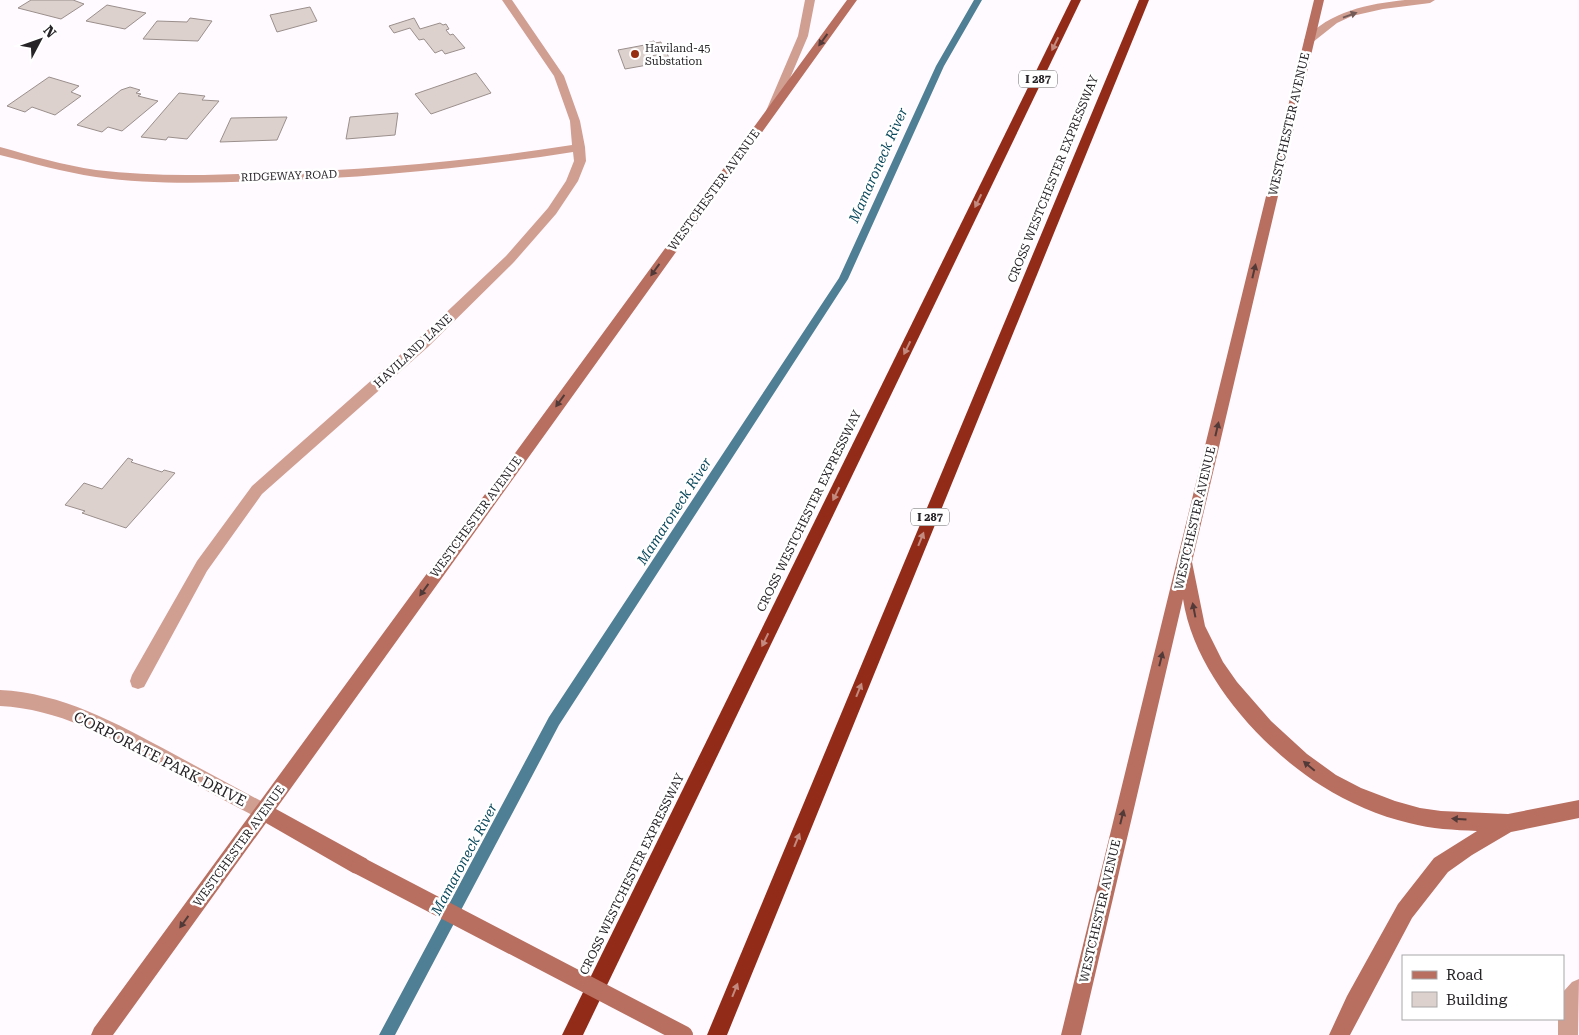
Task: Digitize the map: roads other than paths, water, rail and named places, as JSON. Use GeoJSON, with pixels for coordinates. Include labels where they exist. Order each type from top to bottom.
{"type":"FeatureCollection","features":[{"type":"Feature","properties":{"kind":"highway","name":"CROSS WESTCHESTER EXPRESSWAY"},"geometry":{"type":"LineString","coordinates":[[572,1035],[1076,0]]}},
{"type":"Feature","properties":{"kind":"highway","name":"CROSS WESTCHESTER EXPRESSWAY"},"geometry":{"type":"LineString","coordinates":[[717,1035],[1144,0]]}},
{"type":"Feature","properties":{"kind":"main road","name":"WESTCHESTER AVENUE"},"geometry":{"type":"LineString","coordinates":[[101,1035],[852,0]]}},
{"type":"Feature","properties":{"kind":"main road","name":"WESTCHESTER AVENUE"},"geometry":{"type":"LineString","coordinates":[[1071,1035],[1319,0]]}},
{"type":"Feature","properties":{"kind":"main road"},"geometry":{"type":"LineString","coordinates":[[1185,562],[1198,626],[1215,663],[1243,704],[1271,733],[1319,774],[1366,799],[1421,817],[1508,823],[1579,809]]}},
{"type":"Feature","properties":{"kind":"main road","name":"CORPORATE PARK DRIVE"},"geometry":{"type":"LineString","coordinates":[[264,812],[360,866],[684,1035]]}},
{"type":"Feature","properties":{"kind":"main road"},"geometry":{"type":"LineString","coordinates":[[1339,1035],[1354,1003],[1405,911],[1441,865],[1465,848],[1508,823]]}},
{"type":"Feature","properties":{"kind":"street","name":"HAVILAND LANE"},"geometry":{"type":"LineString","coordinates":[[138,681],[202,566],[257,490],[423,343],[510,259],[552,211],[572,181],[580,161],[579,147],[575,121],[559,76],[507,0]]}},
{"type":"Feature","properties":{"kind":"street"},"geometry":{"type":"LineString","coordinates":[[771,112],[804,36],[810,0]]}},
{"type":"Feature","properties":{"kind":"street"},"geometry":{"type":"LineString","coordinates":[[1309,40],[1336,20],[1354,13],[1371,8],[1430,0]]}},
{"type":"Feature","properties":{"kind":"street","name":"RIDGEWAY ROAD"},"geometry":{"type":"LineString","coordinates":[[0,151],[69,169],[136,178],[195,180],[363,174],[505,160],[579,147]]}},
{"type":"Feature","properties":{"kind":"street","name":"CORPORATE PARK DRIVE"},"geometry":{"type":"LineString","coordinates":[[0,698],[12,698],[52,705],[95,724],[214,784],[264,812]]}},
{"type":"Feature","properties":{"kind":"street"},"geometry":{"type":"LineString","coordinates":[[1568,1035],[1569,1000],[1579,989]]}},
{"type":"Feature","properties":{"kind":"waterway","name":"Mamaroneck River"},"geometry":{"type":"LineString","coordinates":[[387,1035],[554,721],[843,279],[940,66],[978,0]]}},
{"type":"Feature","properties":{"kind":"place","name":"Haviland-45 Substation"},"geometry":{"type":"Point","coordinates":[635,54]}}]}
